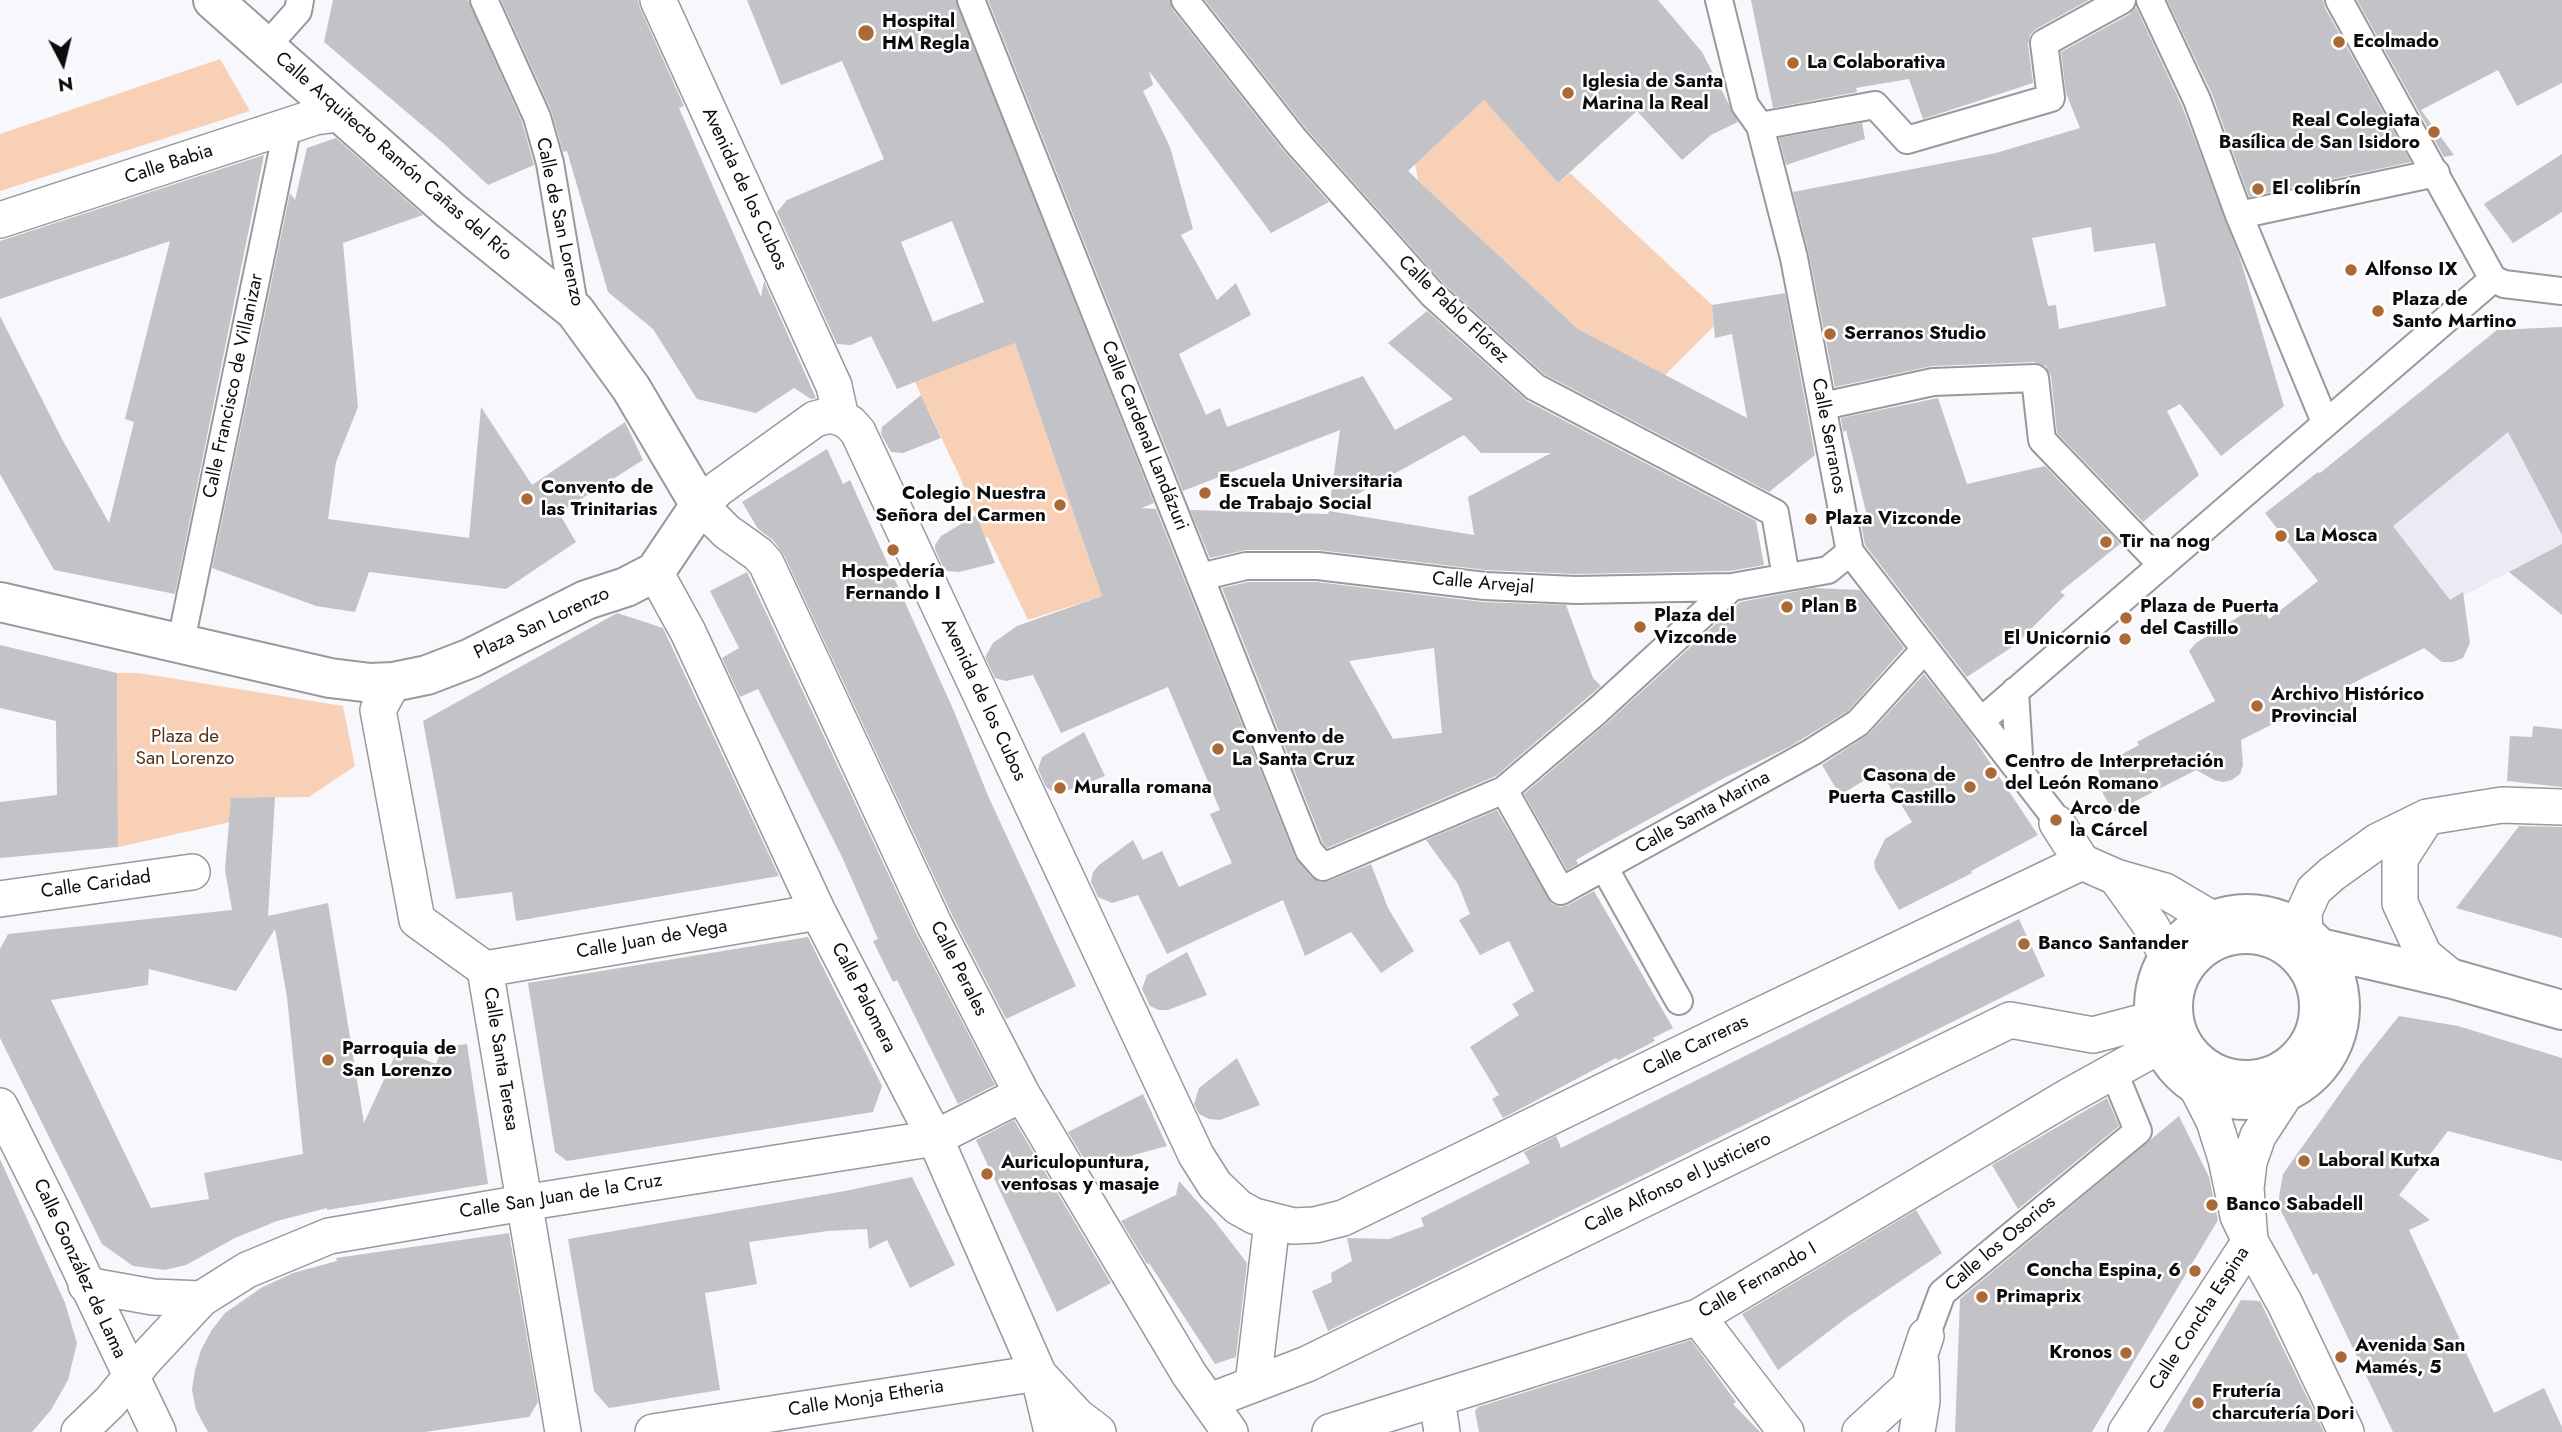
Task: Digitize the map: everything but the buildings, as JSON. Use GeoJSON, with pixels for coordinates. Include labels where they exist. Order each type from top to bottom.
{"type":"FeatureCollection","features":[{"type":"Feature","properties":{"kind":"street","name":"Calle Arquitecto Ramón Cañas del Río"},"geometry":{"type":"LineString","coordinates":[[213,0],[450,210],[575,311]]}},
{"type":"Feature","properties":{"kind":"street"},"geometry":{"type":"LineString","coordinates":[[265,48],[298,11],[300,0]]}},
{"type":"Feature","properties":{"kind":"street","name":"Calle de San Lorenzo"},"geometry":{"type":"LineString","coordinates":[[484,0],[540,129],[550,163],[575,311],[631,388],[700,505]]}},
{"type":"Feature","properties":{"kind":"street","name":"Avenida de los Cubos"},"geometry":{"type":"LineString","coordinates":[[658,0],[834,386],[841,418],[858,432],[1196,1156],[1215,1185],[1238,1207],[1272,1222]]}},
{"type":"Feature","properties":{"kind":"street","name":"Calle Cardenal Landázuri"},"geometry":{"type":"LineString","coordinates":[[971,0],[1309,851],[1323,867],[1503,790]]}},
{"type":"Feature","properties":{"kind":"street","name":"Calle Pablo Flórez"},"geometry":{"type":"LineString","coordinates":[[1185,0],[1295,140],[1433,295],[1535,387],[1775,513],[1777,578]]}},
{"type":"Feature","properties":{"kind":"street","name":"Calle Serranos"},"geometry":{"type":"LineString","coordinates":[[1719,0],[1745,105],[1760,126],[1794,258],[1850,552],[2056,820],[2082,862]]}},
{"type":"Feature","properties":{"kind":"street"},"geometry":{"type":"LineString","coordinates":[[1760,126],[1875,105],[1907,140],[2051,98],[2044,43],[2122,0]]}},
{"type":"Feature","properties":{"kind":"street"},"geometry":{"type":"LineString","coordinates":[[2150,0],[2197,100],[2239,215],[2325,422]]}},
{"type":"Feature","properties":{"kind":"street"},"geometry":{"type":"LineString","coordinates":[[2339,0],[2410,132],[2499,281]]}},
{"type":"Feature","properties":{"kind":"street","name":"Calle Babia"},"geometry":{"type":"LineString","coordinates":[[0,220],[288,125],[315,117],[339,114]]}},
{"type":"Feature","properties":{"kind":"street","name":"Calle Francisco de Villanizar"},"geometry":{"type":"LineString","coordinates":[[180,646],[288,125]]}},
{"type":"Feature","properties":{"kind":"street"},"geometry":{"type":"LineString","coordinates":[[2239,215],[2436,173]]}},
{"type":"Feature","properties":{"kind":"street"},"geometry":{"type":"LineString","coordinates":[[1981,721],[2325,422],[2499,281],[2562,291]]}},
{"type":"Feature","properties":{"kind":"street"},"geometry":{"type":"LineString","coordinates":[[1823,406],[1933,382],[2035,377],[2042,440],[2162,565]]}},
{"type":"Feature","properties":{"kind":"street","name":"Plaza San Lorenzo"},"geometry":{"type":"LineString","coordinates":[[2,599],[180,646],[330,678],[371,683],[393,682],[427,675],[471,658],[586,600],[626,587],[654,572],[700,505],[719,488],[815,419],[830,415],[841,418]]}},
{"type":"Feature","properties":{"kind":"street","name":"Calle Perales"},"geometry":{"type":"LineString","coordinates":[[700,505],[727,532],[766,563],[934,924],[1022,1094],[1189,1374],[1230,1432]]}},
{"type":"Feature","properties":{"kind":"street","name":"Calle Arvejal"},"geometry":{"type":"LineString","coordinates":[[1200,577],[1246,566],[1318,566],[1485,586],[1550,589],[1732,587],[1828,570],[1850,552]]}},
{"type":"Feature","properties":{"kind":"street","name":"Calle Palomera"},"geometry":{"type":"LineString","coordinates":[[654,572],[688,632],[818,912],[935,1138],[1038,1373]]}},
{"type":"Feature","properties":{"kind":"street"},"geometry":{"type":"LineString","coordinates":[[1503,790],[1597,710],[1732,587]]}},
{"type":"Feature","properties":{"kind":"street","name":"Calle Santa Marina"},"geometry":{"type":"LineString","coordinates":[[1503,790],[1561,891],[1812,752],[1858,723],[1926,649]]}},
{"type":"Feature","properties":{"kind":"street","name":"Calle Santa Teresa"},"geometry":{"type":"LineString","coordinates":[[393,682],[378,709],[417,920],[485,969],[563,1432]]}},
{"type":"Feature","properties":{"kind":"street"},"geometry":{"type":"LineString","coordinates":[[2015,691],[2020,772]]}},
{"type":"Feature","properties":{"kind":"street"},"geometry":{"type":"LineString","coordinates":[[2562,807],[2502,805],[2427,817],[2378,841],[2314,890],[2304,912],[2310,952],[2313,994],[2309,1032],[2293,1055],[2269,1071],[2251,1075],[2230,1073],[2211,1065],[2195,1052],[2184,1035],[2178,1015],[2179,994],[2186,975],[2197,960],[2211,949],[2237,940],[2264,942],[2295,961],[2310,952],[2453,979],[2562,1010]]}},
{"type":"Feature","properties":{"kind":"street"},"geometry":{"type":"LineString","coordinates":[[2427,817],[2400,859],[2400,903],[2424,956],[2453,979]]}},
{"type":"Feature","properties":{"kind":"street"},"geometry":{"type":"LineString","coordinates":[[2082,862],[2116,877],[2165,891],[2214,920]]}},
{"type":"Feature","properties":{"kind":"street","name":"Calle Carreras"},"geometry":{"type":"LineString","coordinates":[[1272,1222],[1293,1226],[1343,1219],[2082,862]]}},
{"type":"Feature","properties":{"kind":"street"},"geometry":{"type":"LineString","coordinates":[[1604,867],[1679,1001]]}},
{"type":"Feature","properties":{"kind":"street","name":"Calle Caridad"},"geometry":{"type":"LineString","coordinates":[[0,899],[191,872]]}},
{"type":"Feature","properties":{"kind":"street"},"geometry":{"type":"LineString","coordinates":[[2116,877],[2151,926],[2169,959]]}},
{"type":"Feature","properties":{"kind":"street","name":"Calle Juan de Vega"},"geometry":{"type":"LineString","coordinates":[[485,969],[818,912]]}},
{"type":"Feature","properties":{"kind":"street"},"geometry":{"type":"LineString","coordinates":[[2252,913],[2280,919],[2310,952],[2332,968],[2339,990],[2340,1014],[2335,1037],[2324,1059],[2308,1077],[2288,1090],[2265,1098],[2241,1100],[2217,1095],[2194,1084],[2179,1071],[2158,1032],[2161,971],[2183,938],[2197,928],[2224,916],[2252,913]]}},
{"type":"Feature","properties":{"kind":"street"},"geometry":{"type":"LineString","coordinates":[[2340,1014],[2365,992],[2405,976],[2453,979]]}},
{"type":"Feature","properties":{"kind":"street","name":"Calle Alfonso el Justiciero"},"geometry":{"type":"LineString","coordinates":[[1209,1401],[1307,1364],[2010,1020],[2093,1035],[2158,1032]]}},
{"type":"Feature","properties":{"kind":"street","name":"Calle Fernando I"},"geometry":{"type":"LineString","coordinates":[[1330,1432],[1439,1415],[1698,1317],[2113,1070],[2158,1032]]}},
{"type":"Feature","properties":{"kind":"street","name":"Calle los Osorios"},"geometry":{"type":"LineString","coordinates":[[1860,1432],[1909,1387],[1942,1293],[2138,1131],[2113,1070]]}},
{"type":"Feature","properties":{"kind":"street","name":"Calle Concha Espina"},"geometry":{"type":"LineString","coordinates":[[2126,1432],[2250,1241],[2238,1216],[2226,1159],[2214,1121],[2194,1084]]}},
{"type":"Feature","properties":{"kind":"street"},"geometry":{"type":"LineString","coordinates":[[2288,1090],[2258,1136],[2249,1162],[2246,1188],[2250,1241],[2285,1304],[2346,1432]]}},
{"type":"Feature","properties":{"kind":"street","name":"Calle San Juan de la Cruz"},"geometry":{"type":"LineString","coordinates":[[79,1432],[110,1402],[201,1299],[247,1270],[329,1236],[935,1138],[1022,1094]]}},
{"type":"Feature","properties":{"kind":"street","name":"Calle González de Lama"},"geometry":{"type":"LineString","coordinates":[[0,1105],[158,1432]]}},
{"type":"Feature","properties":{"kind":"street"},"geometry":{"type":"LineString","coordinates":[[1253,1384],[1272,1222]]}},
{"type":"Feature","properties":{"kind":"street"},"geometry":{"type":"LineString","coordinates":[[86,1285],[153,1297],[201,1299]]}},
{"type":"Feature","properties":{"kind":"street"},"geometry":{"type":"LineString","coordinates":[[1698,1317],[1786,1432]]}},
{"type":"Feature","properties":{"kind":"street"},"geometry":{"type":"LineString","coordinates":[[1917,1432],[1922,1401],[1924,1344]]}},
{"type":"Feature","properties":{"kind":"street"},"geometry":{"type":"LineString","coordinates":[[1038,1373],[1073,1428]]}},
{"type":"Feature","properties":{"kind":"street","name":"Calle Monja Etheria"},"geometry":{"type":"LineString","coordinates":[[653,1432],[1038,1373]]}},
{"type":"Feature","properties":{"kind":"shaded area"},"geometry":{"type":"Polygon","coordinates":[[[2562,327],[2562,544],[2443,604],[2430,573],[2392,525],[2320,473],[2497,330],[2562,327]]]}},
{"type":"Feature","properties":{"kind":"green space"},"geometry":{"type":"Polygon","coordinates":[[[220,59],[250,111],[0,191],[0,134],[220,59]]]}},
{"type":"Feature","properties":{"kind":"green space"},"geometry":{"type":"Polygon","coordinates":[[[1484,100],[1558,183],[1570,173],[1712,305],[1714,326],[1665,375],[1578,329],[1418,180],[1415,164],[1484,100]]]}},
{"type":"Feature","properties":{"kind":"green space"},"geometry":{"type":"Polygon","coordinates":[[[1015,343],[1102,596],[1028,620],[988,537],[985,538],[915,382],[1015,343]]]}},
{"type":"Feature","properties":{"kind":"green space","name":"Plaza de San Lorenzo"},"geometry":{"type":"Polygon","coordinates":[[[117,673],[139,673],[343,706],[355,766],[309,797],[232,798],[230,822],[118,847],[117,673]]]}},
{"type":"Feature","properties":{"kind":"place","name":"Hospital HM Regla"},"geometry":{"type":"Point","coordinates":[866,33]}},
{"type":"Feature","properties":{"kind":"place","name":"Ecolmado"},"geometry":{"type":"Point","coordinates":[2339,42]}},
{"type":"Feature","properties":{"kind":"place","name":"La Colaborativa"},"geometry":{"type":"Point","coordinates":[1793,63]}},
{"type":"Feature","properties":{"kind":"place","name":"Iglesia de Santa Marina la Real"},"geometry":{"type":"Point","coordinates":[1568,93]}},
{"type":"Feature","properties":{"kind":"place","name":"Real Colegiata Basílica de San Isidoro"},"geometry":{"type":"Point","coordinates":[2434,132]}},
{"type":"Feature","properties":{"kind":"place","name":"El colibrín"},"geometry":{"type":"Point","coordinates":[2258,189]}},
{"type":"Feature","properties":{"kind":"place","name":"Alfonso IX"},"geometry":{"type":"Point","coordinates":[2351,270]}},
{"type":"Feature","properties":{"kind":"place","name":"Plaza de Santo Martino"},"geometry":{"type":"Point","coordinates":[2378,311]}},
{"type":"Feature","properties":{"kind":"place","name":"Serranos Studio"},"geometry":{"type":"Point","coordinates":[1830,334]}},
{"type":"Feature","properties":{"kind":"place","name":"Escuela Universitaria de Trabajo Social"},"geometry":{"type":"Point","coordinates":[1205,493]}},
{"type":"Feature","properties":{"kind":"place","name":"Convento de las Trinitarias"},"geometry":{"type":"Point","coordinates":[527,499]}},
{"type":"Feature","properties":{"kind":"place","name":"Colegio Nuestra Señora del Carmen"},"geometry":{"type":"Point","coordinates":[1060,505]}},
{"type":"Feature","properties":{"kind":"place","name":"Plaza Vizconde"},"geometry":{"type":"Point","coordinates":[1811,519]}},
{"type":"Feature","properties":{"kind":"place","name":"La Mosca"},"geometry":{"type":"Point","coordinates":[2281,536]}},
{"type":"Feature","properties":{"kind":"place","name":"Tir na nog"},"geometry":{"type":"Point","coordinates":[2106,542]}},
{"type":"Feature","properties":{"kind":"place","name":"Hospedería Fernando I"},"geometry":{"type":"Point","coordinates":[893,550]}},
{"type":"Feature","properties":{"kind":"place","name":"Plan B"},"geometry":{"type":"Point","coordinates":[1787,607]}},
{"type":"Feature","properties":{"kind":"place","name":"Plaza de Puerta del Castillo"},"geometry":{"type":"Point","coordinates":[2126,618]}},
{"type":"Feature","properties":{"kind":"place","name":"Plaza del Vizconde"},"geometry":{"type":"Point","coordinates":[1640,627]}},
{"type":"Feature","properties":{"kind":"place","name":"El Unicornio"},"geometry":{"type":"Point","coordinates":[2125,639]}},
{"type":"Feature","properties":{"kind":"place","name":"Archivo Histórico Provincial"},"geometry":{"type":"Point","coordinates":[2257,706]}},
{"type":"Feature","properties":{"kind":"place","name":"Convento de La Santa Cruz"},"geometry":{"type":"Point","coordinates":[1218,749]}},
{"type":"Feature","properties":{"kind":"place","name":"Centro de Interpretación del León Romano"},"geometry":{"type":"Point","coordinates":[1991,773]}},
{"type":"Feature","properties":{"kind":"place","name":"Casona de Puerta Castillo"},"geometry":{"type":"Point","coordinates":[1970,787]}},
{"type":"Feature","properties":{"kind":"place","name":"Muralla romana"},"geometry":{"type":"Point","coordinates":[1060,788]}},
{"type":"Feature","properties":{"kind":"place","name":"Arco de la Cárcel"},"geometry":{"type":"Point","coordinates":[2056,820]}},
{"type":"Feature","properties":{"kind":"place","name":"Banco Santander"},"geometry":{"type":"Point","coordinates":[2024,944]}},
{"type":"Feature","properties":{"kind":"place","name":"Parroquia de San Lorenzo"},"geometry":{"type":"Point","coordinates":[328,1060]}},
{"type":"Feature","properties":{"kind":"place","name":"Laboral Kutxa"},"geometry":{"type":"Point","coordinates":[2304,1161]}},
{"type":"Feature","properties":{"kind":"place","name":"Auriculopuntura, ventosas y masaje"},"geometry":{"type":"Point","coordinates":[987,1174]}},
{"type":"Feature","properties":{"kind":"place","name":"Banco Sabadell"},"geometry":{"type":"Point","coordinates":[2212,1205]}},
{"type":"Feature","properties":{"kind":"place","name":"Concha Espina, 6"},"geometry":{"type":"Point","coordinates":[2195,1271]}},
{"type":"Feature","properties":{"kind":"place","name":"Primaprix"},"geometry":{"type":"Point","coordinates":[1982,1297]}},
{"type":"Feature","properties":{"kind":"place","name":"Kronos"},"geometry":{"type":"Point","coordinates":[2126,1353]}},
{"type":"Feature","properties":{"kind":"place","name":"Avenida San Mamés, 5"},"geometry":{"type":"Point","coordinates":[2341,1357]}},
{"type":"Feature","properties":{"kind":"place","name":"Frutería charcutería Dori"},"geometry":{"type":"Point","coordinates":[2198,1403]}}]}
